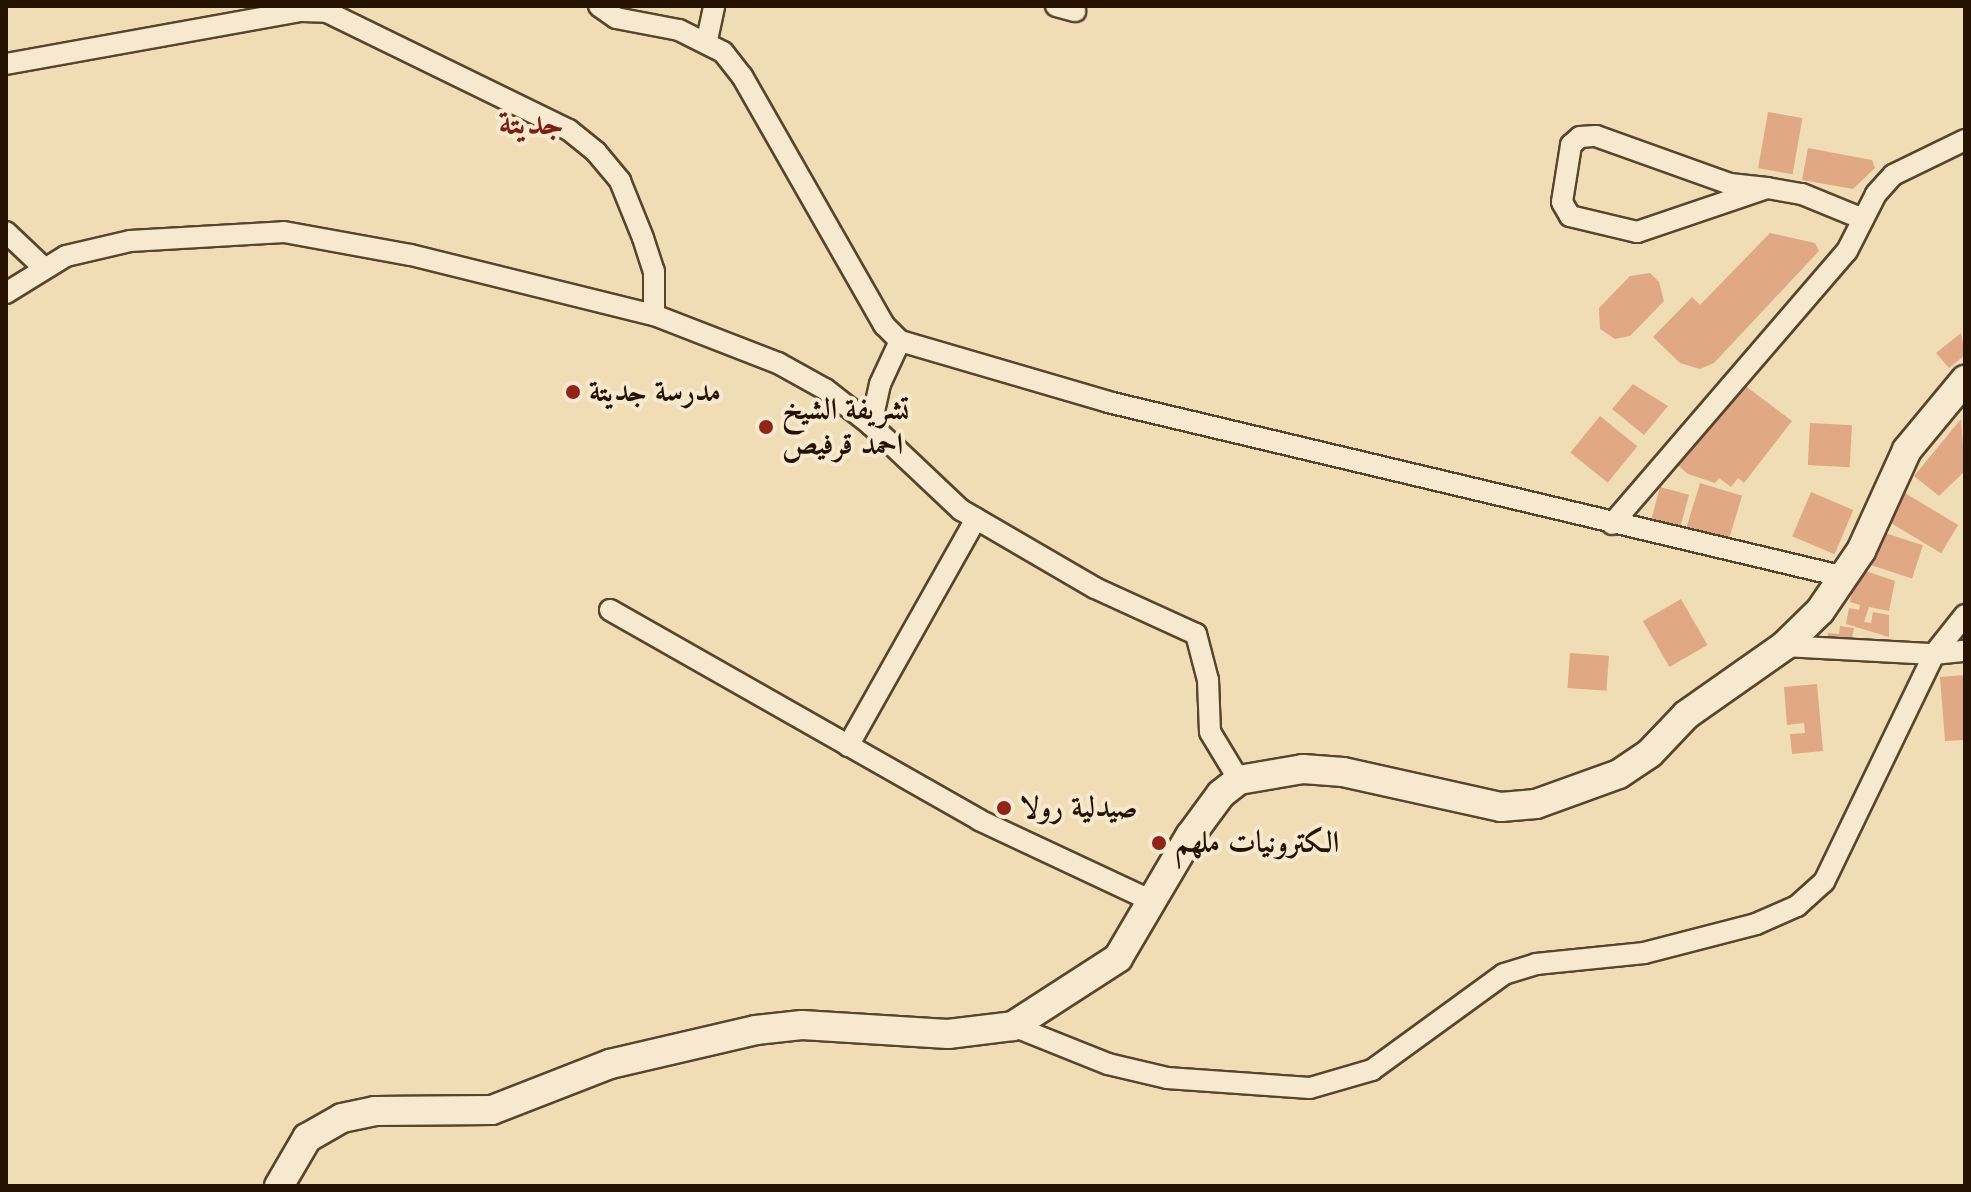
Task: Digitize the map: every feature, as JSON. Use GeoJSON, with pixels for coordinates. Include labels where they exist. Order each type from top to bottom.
{"type":"FeatureCollection","features":[{"type":"Feature","properties":{"kind":"street"},"geometry":{"type":"LineString","coordinates":[[599,6],[631,23],[707,40],[742,76],[884,325],[900,341],[1108,402],[1845,577]]}},
{"type":"Feature","properties":{"kind":"street"},"geometry":{"type":"LineString","coordinates":[[707,40],[714,6]]}},
{"type":"Feature","properties":{"kind":"street"},"geometry":{"type":"LineString","coordinates":[[6,64],[327,9],[569,130],[596,152],[620,181],[643,238],[654,271],[654,315]]}},
{"type":"Feature","properties":{"kind":"street"},"geometry":{"type":"LineString","coordinates":[[1767,188],[1637,232],[1570,216],[1562,202],[1571,145],[1580,137],[1596,136],[1730,184],[1767,188],[1802,194],[1863,219]]}},
{"type":"Feature","properties":{"kind":"street"},"geometry":{"type":"LineString","coordinates":[[1612,524],[1847,251],[1863,219],[1893,175],[1965,140]]}},
{"type":"Feature","properties":{"kind":"street"},"geometry":{"type":"LineString","coordinates":[[6,232],[44,268]]}},
{"type":"Feature","properties":{"kind":"street"},"geometry":{"type":"LineString","coordinates":[[6,293],[66,256],[130,241],[284,232],[411,255],[654,315],[778,363],[825,389],[871,425],[933,487],[976,519],[1095,588],[1196,634],[1208,680],[1210,732],[1239,780]]}},
{"type":"Feature","properties":{"kind":"street"},"geometry":{"type":"LineString","coordinates":[[871,425],[900,341]]}},
{"type":"Feature","properties":{"kind":"street"},"geometry":{"type":"LineString","coordinates":[[279,1186],[307,1138],[342,1118],[375,1111],[492,1110],[610,1064],[756,1030],[802,1025],[948,1034],[1013,1026],[1118,958],[1154,902],[1190,836],[1221,794],[1239,780],[1303,769],[1343,772],[1466,802],[1536,804],[1619,774],[1650,753],[1686,715],[1784,646],[1845,577],[1907,450],[1965,380]]}},
{"type":"Feature","properties":{"kind":"street"},"geometry":{"type":"LineString","coordinates":[[848,746],[976,519]]}},
{"type":"Feature","properties":{"kind":"street"},"geometry":{"type":"LineString","coordinates":[[610,610],[979,820],[1154,902]]}},
{"type":"Feature","properties":{"kind":"street"},"geometry":{"type":"LineString","coordinates":[[1013,1026],[1108,1064],[1167,1078],[1310,1088],[1372,1070],[1504,974],[1536,964],[1644,953],[1756,924],[1797,906],[1824,882],[1934,654],[1965,615]]}},
{"type":"Feature","properties":{"kind":"street"},"geometry":{"type":"LineString","coordinates":[[1784,646],[1934,654],[1965,651]]}},
{"type":"Feature","properties":{"kind":"building"},"geometry":{"type":"Polygon","coordinates":[[[1768,112],[1802,118],[1793,174],[1758,168],[1768,112]]]}},
{"type":"Feature","properties":{"kind":"building"},"geometry":{"type":"Polygon","coordinates":[[[1808,148],[1872,160],[1875,168],[1853,189],[1802,180],[1808,148]]]}},
{"type":"Feature","properties":{"kind":"building"},"geometry":{"type":"Polygon","coordinates":[[[1770,233],[1815,243],[1819,251],[1714,363],[1700,369],[1680,363],[1653,337],[1692,297],[1700,305],[1770,233]]]}},
{"type":"Feature","properties":{"kind":"building"},"geometry":{"type":"Polygon","coordinates":[[[1650,273],[1659,282],[1664,301],[1630,336],[1615,339],[1600,329],[1599,308],[1630,276],[1650,273]]]}},
{"type":"Feature","properties":{"kind":"building"},"geometry":{"type":"Polygon","coordinates":[[[1961,333],[1965,355],[1949,368],[1936,353],[1961,333]]]}},
{"type":"Feature","properties":{"kind":"building"},"geometry":{"type":"Polygon","coordinates":[[[1739,381],[1792,421],[1744,483],[1738,478],[1731,487],[1719,478],[1715,483],[1688,474],[1675,463],[1739,381]]]}},
{"type":"Feature","properties":{"kind":"building"},"geometry":{"type":"Polygon","coordinates":[[[1633,384],[1668,406],[1644,435],[1612,409],[1633,384]]]}},
{"type":"Feature","properties":{"kind":"building"},"geometry":{"type":"Polygon","coordinates":[[[1600,416],[1637,446],[1608,483],[1570,453],[1600,416]]]}},
{"type":"Feature","properties":{"kind":"building"},"geometry":{"type":"Polygon","coordinates":[[[1961,419],[1965,471],[1939,496],[1914,476],[1961,419]]]}},
{"type":"Feature","properties":{"kind":"building"},"geometry":{"type":"Polygon","coordinates":[[[1810,423],[1852,425],[1850,467],[1808,465],[1810,423]]]}},
{"type":"Feature","properties":{"kind":"building"},"geometry":{"type":"Polygon","coordinates":[[[1700,483],[1742,496],[1727,544],[1685,531],[1700,483]]]}},
{"type":"Feature","properties":{"kind":"building"},"geometry":{"type":"Polygon","coordinates":[[[1660,487],[1689,495],[1680,530],[1651,522],[1660,487]]]}},
{"type":"Feature","properties":{"kind":"building"},"geometry":{"type":"Polygon","coordinates":[[[1811,492],[1853,510],[1835,554],[1792,536],[1811,492]]]}},
{"type":"Feature","properties":{"kind":"building"},"geometry":{"type":"Polygon","coordinates":[[[1905,493],[1958,525],[1941,553],[1888,521],[1905,493]]]}},
{"type":"Feature","properties":{"kind":"building"},"geometry":{"type":"Polygon","coordinates":[[[1882,532],[1923,545],[1912,579],[1871,565],[1882,532]]]}},
{"type":"Feature","properties":{"kind":"building"},"geometry":{"type":"Polygon","coordinates":[[[1857,568],[1895,581],[1889,611],[1869,607],[1864,622],[1871,623],[1873,612],[1889,615],[1889,637],[1846,624],[1849,608],[1859,610],[1860,605],[1850,602],[1857,568]]]}},
{"type":"Feature","properties":{"kind":"building"},"geometry":{"type":"Polygon","coordinates":[[[1681,599],[1708,645],[1669,667],[1643,621],[1681,599]]]}},
{"type":"Feature","properties":{"kind":"building"},"geometry":{"type":"Polygon","coordinates":[[[1840,626],[1854,628],[1851,644],[1827,641],[1828,633],[1839,634],[1840,626]]]}},
{"type":"Feature","properties":{"kind":"building"},"geometry":{"type":"Polygon","coordinates":[[[1570,653],[1609,656],[1606,691],[1568,688],[1570,653]]]}},
{"type":"Feature","properties":{"kind":"building"},"geometry":{"type":"Polygon","coordinates":[[[1965,675],[1965,740],[1945,741],[1940,677],[1965,675]]]}},
{"type":"Feature","properties":{"kind":"building"},"geometry":{"type":"Polygon","coordinates":[[[1817,684],[1823,751],[1792,754],[1790,734],[1805,733],[1804,723],[1787,725],[1784,687],[1817,684]]]}},
{"type":"Feature","properties":{"kind":"place","name":"مدرسة جديتة"},"geometry":{"type":"Point","coordinates":[573,392]}},
{"type":"Feature","properties":{"kind":"place","name":"تشريفة الشيخ احمد قرفيص"},"geometry":{"type":"Point","coordinates":[766,427]}},
{"type":"Feature","properties":{"kind":"place","name":"صيدلية رولا"},"geometry":{"type":"Point","coordinates":[1004,808]}},
{"type":"Feature","properties":{"kind":"place","name":"الكترونيات ملهم"},"geometry":{"type":"Point","coordinates":[1159,843]}},
{"type":"Feature","properties":{"kind":"district","name":"جديتة"},"geometry":{"type":"Point","coordinates":[531,123]}}]}
